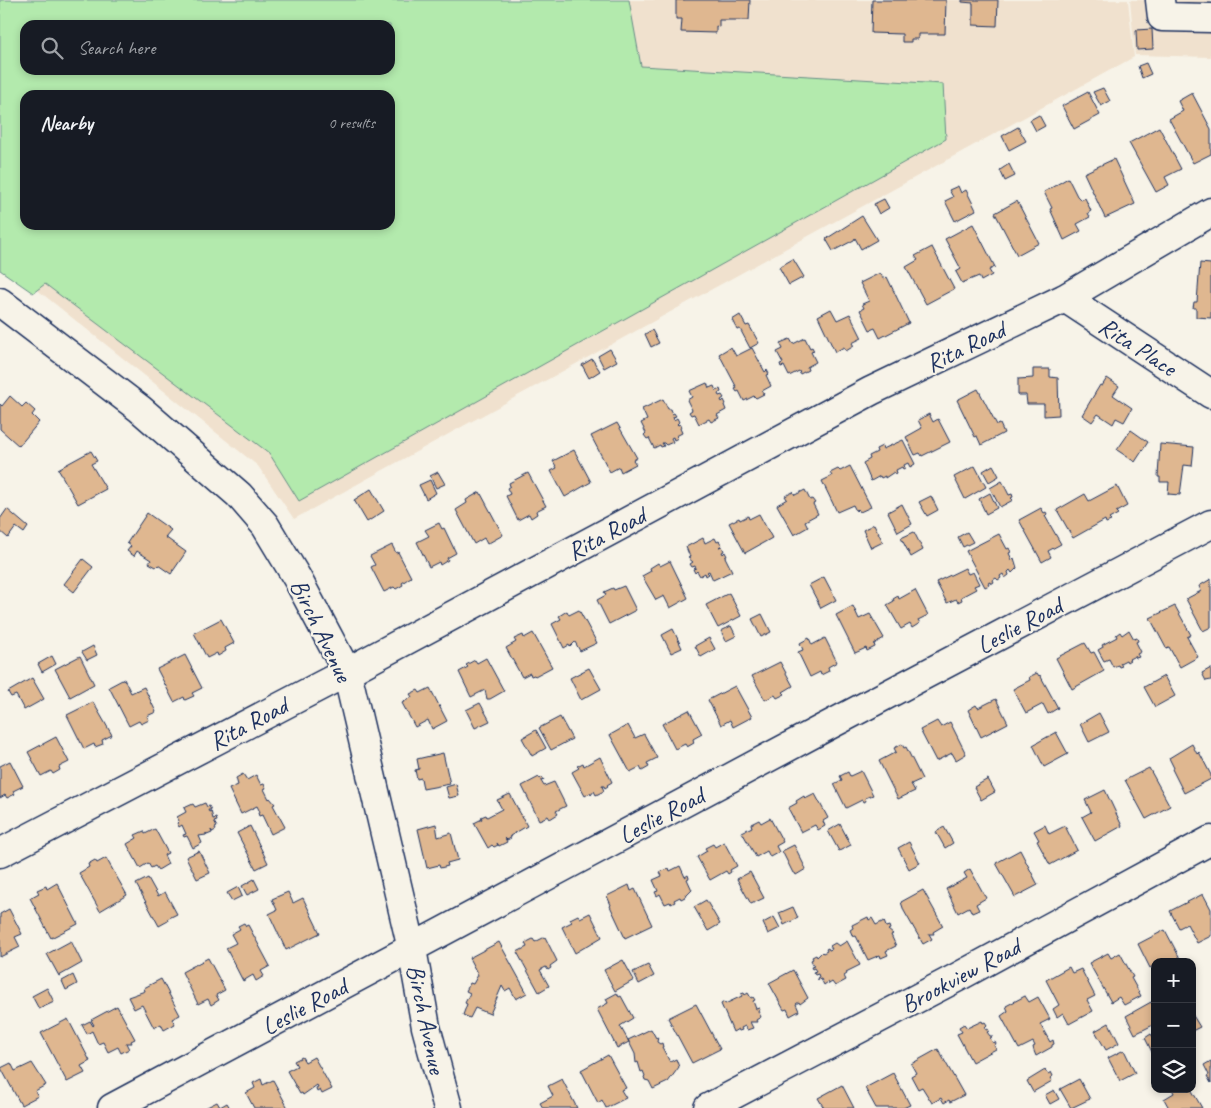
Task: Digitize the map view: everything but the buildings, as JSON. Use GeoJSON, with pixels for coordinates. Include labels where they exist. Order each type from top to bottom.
{"type":"FeatureCollection","features":[{"type":"Feature","properties":{"kind":"street"},"geometry":{"type":"LineString","coordinates":[[1160,0],[1162,17],[1211,18]]}},
{"type":"Feature","properties":{"kind":"street","name":"Rita Road"},"geometry":{"type":"LineString","coordinates":[[0,853],[347,672],[871,391],[1065,298],[1211,212]]}},
{"type":"Feature","properties":{"kind":"street","name":"Rita Place"},"geometry":{"type":"LineString","coordinates":[[1065,298],[1211,394]]}},
{"type":"Feature","properties":{"kind":"street","name":"Birch Avenue"},"geometry":{"type":"LineString","coordinates":[[0,302],[140,409],[239,495],[265,525],[293,570],[347,672],[412,949],[426,1027],[448,1108]]}},
{"type":"Feature","properties":{"kind":"street","name":"Leslie Road"},"geometry":{"type":"LineString","coordinates":[[112,1108],[811,734],[1211,524]]}},
{"type":"Feature","properties":{"kind":"street","name":"Brookview Road"},"geometry":{"type":"LineString","coordinates":[[708,1108],[956,978],[1211,840]]}},
{"type":"Feature","properties":{"kind":"shaded area"},"geometry":{"type":"Polygon","coordinates":[[[0,0],[1128,0],[1134,57],[294,519],[258,466],[40,292],[0,265],[0,0]]]}},
{"type":"Feature","properties":{"kind":"shaded area"},"geometry":{"type":"Polygon","coordinates":[[[1130,0],[1211,0],[1211,57],[1135,55],[1130,0]]]}},
{"type":"Feature","properties":{"kind":"green space"},"geometry":{"type":"Polygon","coordinates":[[[0,0],[629,0],[641,66],[943,84],[946,139],[299,501],[269,453],[45,284],[33,293],[0,270],[0,0]]]}}]}
